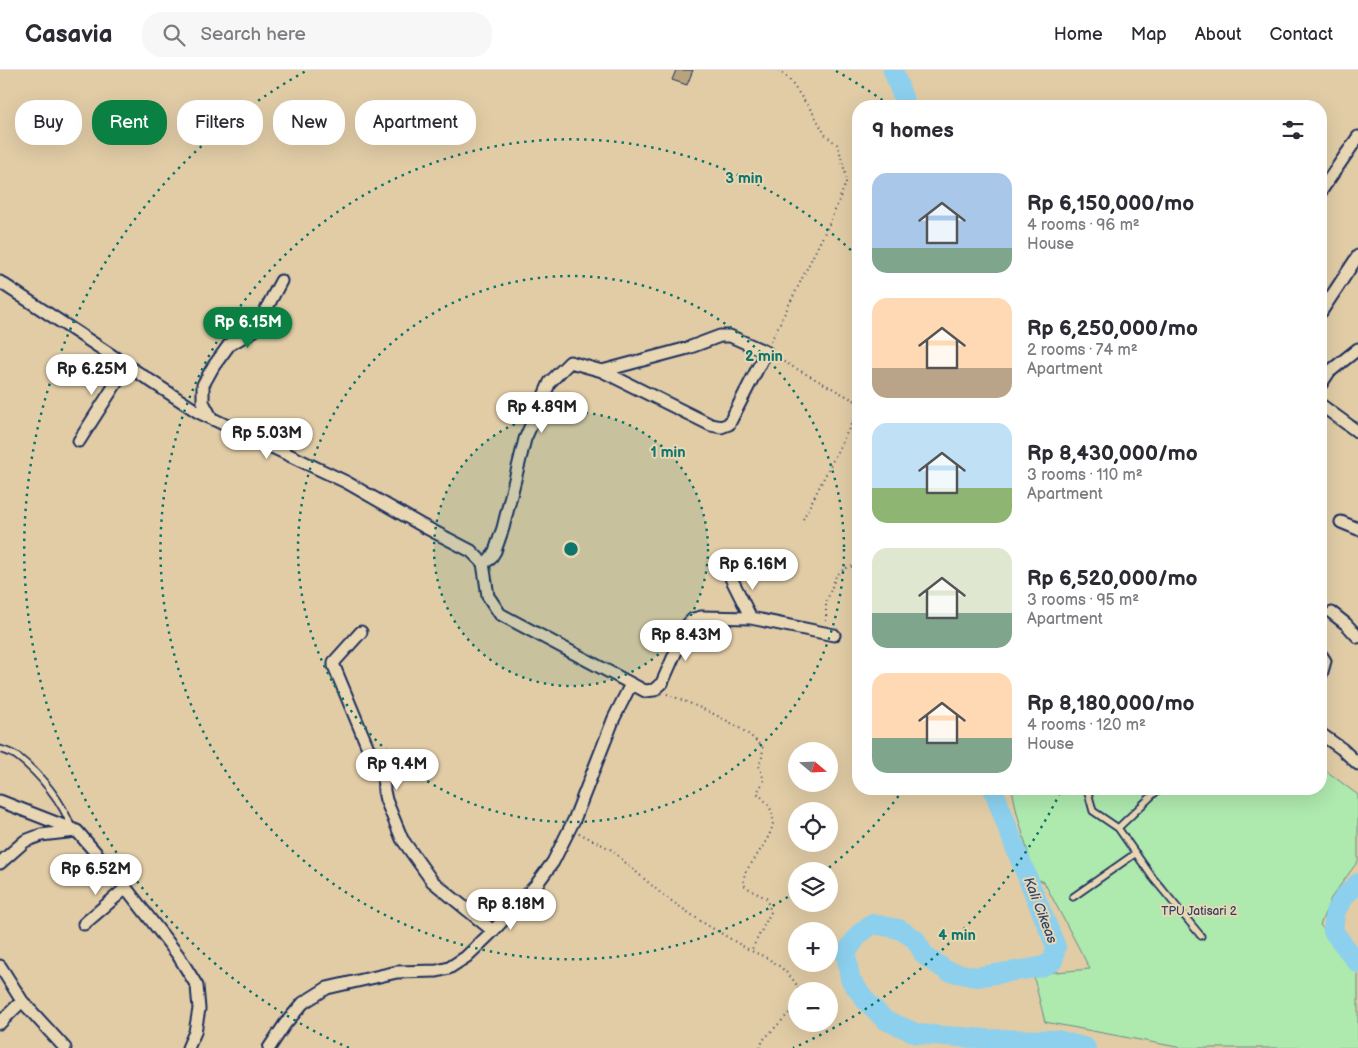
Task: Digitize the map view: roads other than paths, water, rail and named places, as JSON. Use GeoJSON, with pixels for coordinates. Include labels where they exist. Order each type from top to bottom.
{"type":"FeatureCollection","features":[{"type":"Feature","properties":{"kind":"street"},"geometry":{"type":"LineString","coordinates":[[1327,182],[1358,137]]}},
{"type":"Feature","properties":{"kind":"street"},"geometry":{"type":"LineString","coordinates":[[1327,303],[1358,256]]}},
{"type":"Feature","properties":{"kind":"street"},"geometry":{"type":"LineString","coordinates":[[212,419],[203,402],[203,385],[229,344],[255,330],[281,281]]}},
{"type":"Feature","properties":{"kind":"street"},"geometry":{"type":"LineString","coordinates":[[0,282],[198,412],[346,482],[464,546],[483,564],[488,596],[500,614],[645,691],[656,689],[662,683],[688,624],[693,618],[751,618],[830,634]]}},
{"type":"Feature","properties":{"kind":"street"},"geometry":{"type":"LineString","coordinates":[[483,564],[490,560],[503,528],[525,439],[550,382],[570,362],[602,371],[711,424],[722,426],[729,424],[766,352],[730,336],[720,336],[688,348],[602,371]]}},
{"type":"Feature","properties":{"kind":"street"},"geometry":{"type":"LineString","coordinates":[[1327,375],[1358,349]]}},
{"type":"Feature","properties":{"kind":"street"},"geometry":{"type":"LineString","coordinates":[[80,441],[127,366]]}},
{"type":"Feature","properties":{"kind":"street"},"geometry":{"type":"LineString","coordinates":[[1327,409],[1358,432]]}},
{"type":"Feature","properties":{"kind":"street"},"geometry":{"type":"LineString","coordinates":[[1341,522],[1358,529]]}},
{"type":"Feature","properties":{"kind":"street"},"geometry":{"type":"LineString","coordinates":[[730,576],[751,618]]}},
{"type":"Feature","properties":{"kind":"street"},"geometry":{"type":"LineString","coordinates":[[1332,613],[1358,637]]}},
{"type":"Feature","properties":{"kind":"street"},"geometry":{"type":"LineString","coordinates":[[361,632],[334,662],[334,666],[368,748],[378,759],[383,769],[386,800],[402,839],[432,881],[492,931]]}},
{"type":"Feature","properties":{"kind":"street"},"geometry":{"type":"LineString","coordinates":[[269,1048],[285,1024],[303,1003],[327,988],[397,972],[437,971],[449,968],[466,957],[492,931],[536,885],[553,862],[570,828],[614,718],[631,684]]}},
{"type":"Feature","properties":{"kind":"street"},"geometry":{"type":"LineString","coordinates":[[1327,738],[1358,764]]}},
{"type":"Feature","properties":{"kind":"street"},"geometry":{"type":"LineString","coordinates":[[0,801],[75,830],[126,888],[178,955],[196,986],[199,1009],[195,1032],[188,1048]]}},
{"type":"Feature","properties":{"kind":"street"},"geometry":{"type":"LineString","coordinates":[[0,863],[25,841],[41,835],[75,830]]}},
{"type":"Feature","properties":{"kind":"street"},"geometry":{"type":"LineString","coordinates":[[84,924],[126,888]]}},
{"type":"Feature","properties":{"kind":"street"},"geometry":{"type":"LineString","coordinates":[[0,966],[22,1001],[65,1048]]}},
{"type":"Feature","properties":{"kind":"street"},"geometry":{"type":"LineString","coordinates":[[0,1023],[22,1001]]}},
{"type":"Feature","properties":{"kind":"lane"},"geometry":{"type":"LineString","coordinates":[[0,749],[17,756],[33,771],[53,794],[75,830]]}},
{"type":"Feature","properties":{"kind":"lane"},"geometry":{"type":"LineString","coordinates":[[1088,795],[1093,811],[1118,828],[1153,878],[1201,936]]}},
{"type":"Feature","properties":{"kind":"lane"},"geometry":{"type":"LineString","coordinates":[[1118,828],[1153,795]]}},
{"type":"Feature","properties":{"kind":"lane"},"geometry":{"type":"LineString","coordinates":[[1073,897],[1136,853]]}},
{"type":"Feature","properties":{"kind":"waterway","name":"Kali Cikeas"},"geometry":{"type":"LineString","coordinates":[[893,70],[904,100]]}},
{"type":"Feature","properties":{"kind":"waterway","name":"Kali Cikeas"},"geometry":{"type":"LineString","coordinates":[[995,795],[1056,947],[1053,961],[1041,967],[976,977],[947,971],[925,956],[915,939],[899,929],[873,924],[859,934],[846,953],[850,979],[866,1001],[885,1020],[918,1034],[987,1039],[1057,1040],[1086,1048]]}},
{"type":"Feature","properties":{"kind":"waterway","name":"Kali Cikeas"},"geometry":{"type":"LineString","coordinates":[[1358,883],[1345,896],[1335,912],[1333,931],[1358,963]]}},
{"type":"Feature","properties":{"kind":"park label","name":"TPU Jatisari 2"},"geometry":{"type":"Point","coordinates":[1199,911]}}]}
